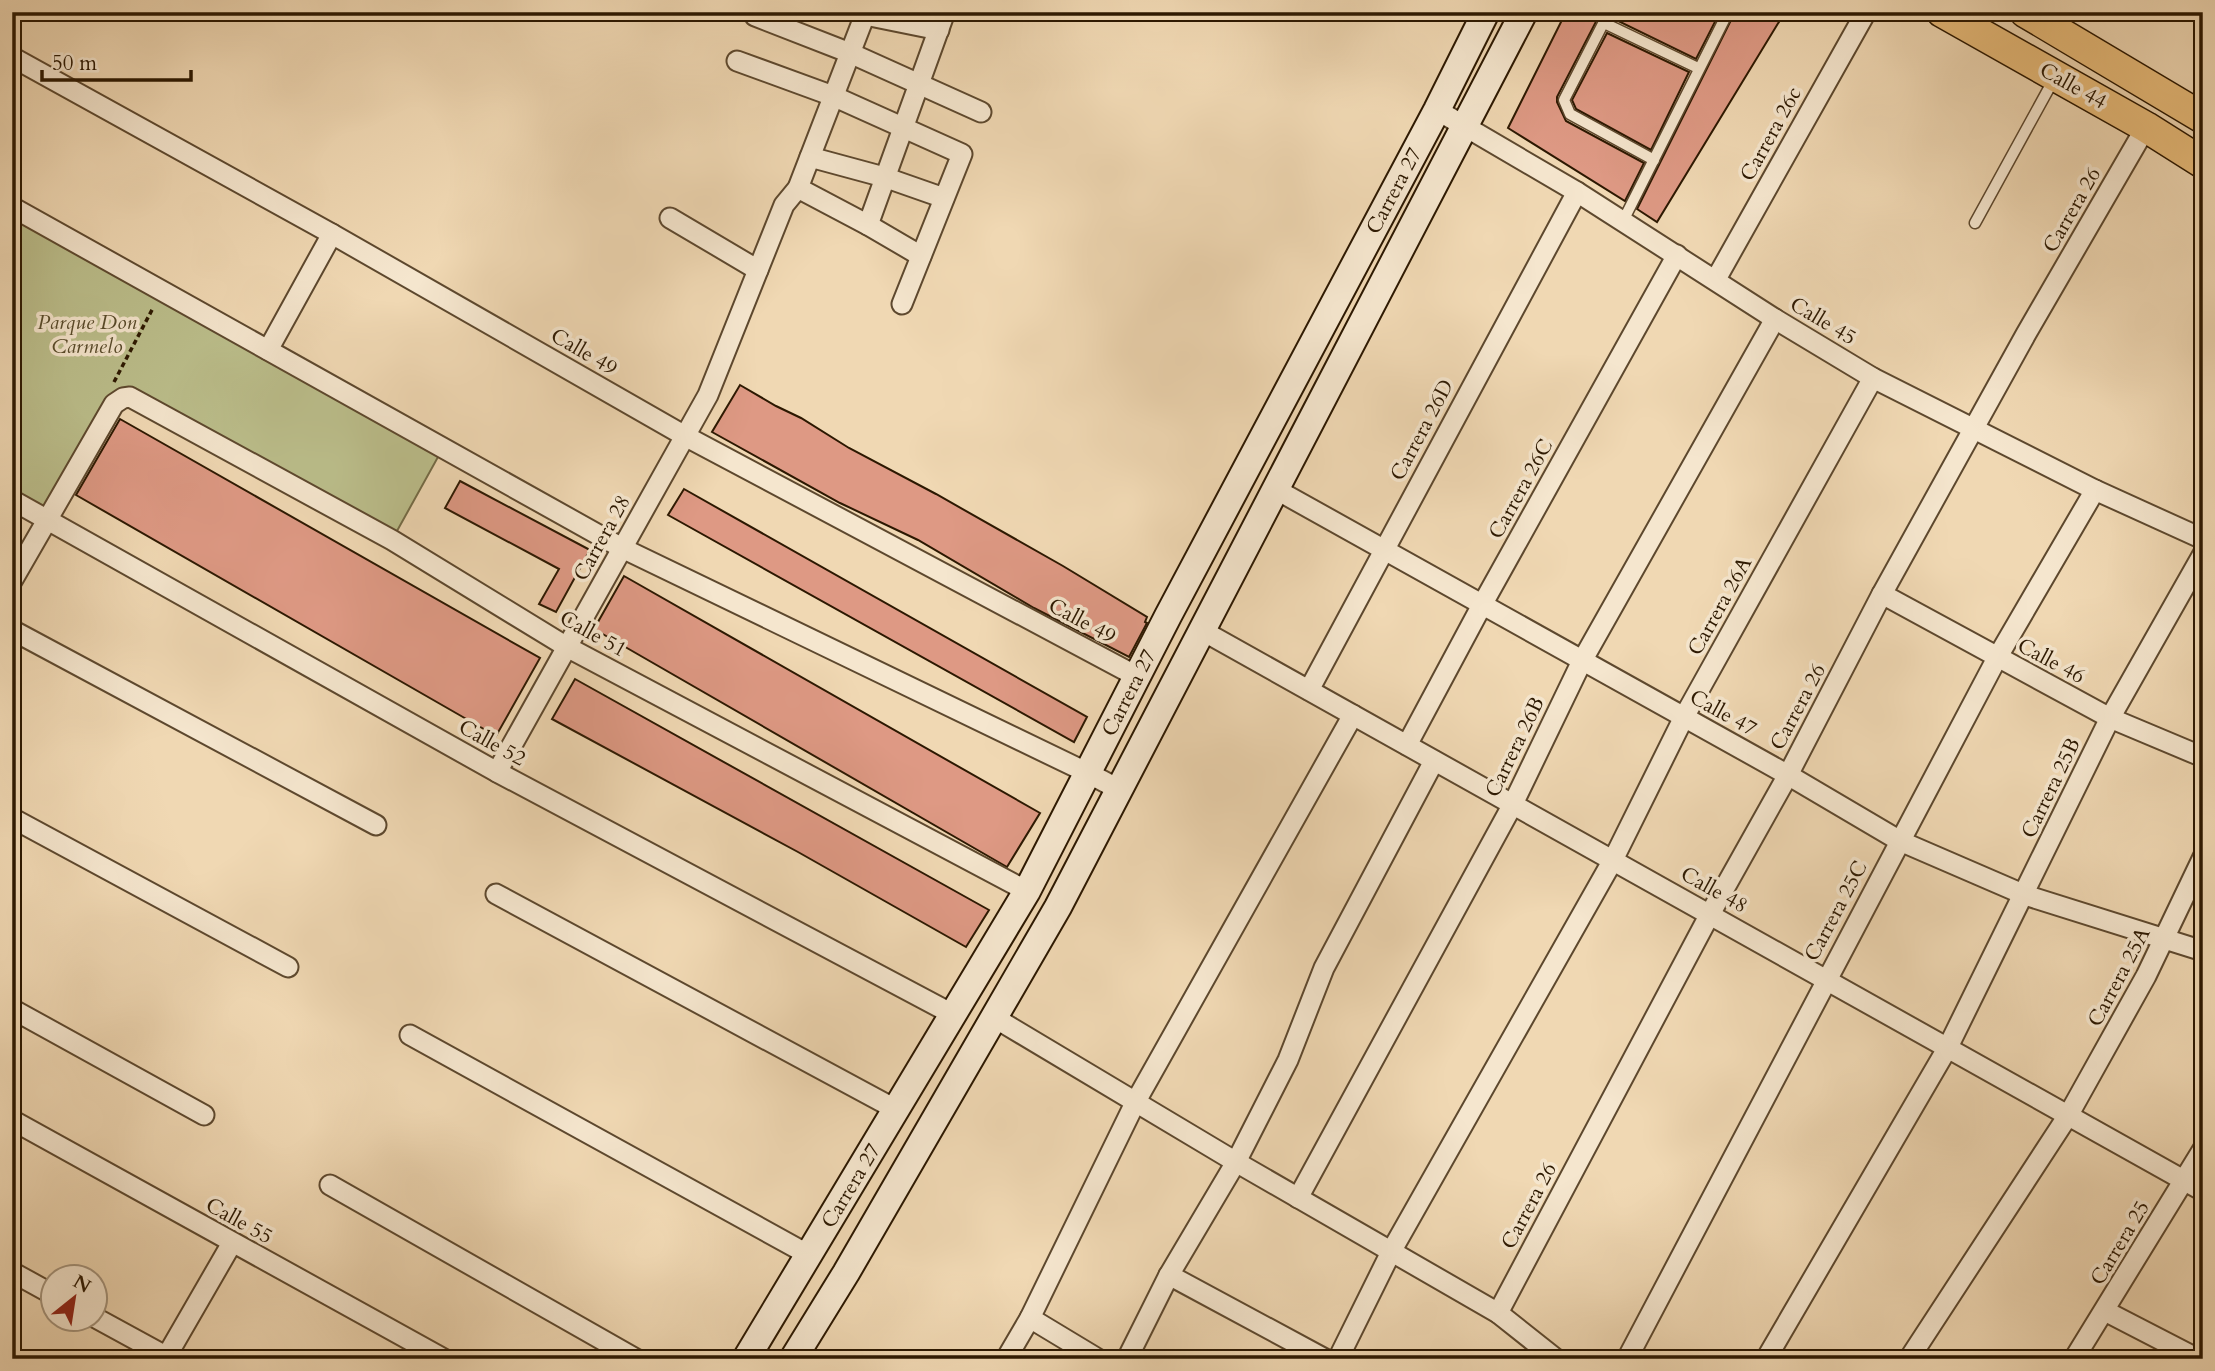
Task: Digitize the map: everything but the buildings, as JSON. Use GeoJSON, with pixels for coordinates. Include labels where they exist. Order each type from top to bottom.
{"type":"FeatureCollection","features":[{"type":"Feature","properties":{"kind":"main road","name":"Calle 44"},"geometry":{"type":"LineString","coordinates":[[1942,12],[2146,127],[2203,163]]}},
{"type":"Feature","properties":{"kind":"main road","name":"Calle 44"},"geometry":{"type":"LineString","coordinates":[[2025,12],[2203,118]]}},
{"type":"Feature","properties":{"kind":"street","name":"Carrera 27"},"geometry":{"type":"LineString","coordinates":[[746,1359],[1027,891],[1168,616],[1437,110],[1486,12]]}},
{"type":"Feature","properties":{"kind":"street","name":"Carrera 27"},"geometry":{"type":"LineString","coordinates":[[793,1359],[995,1018],[1120,790],[1524,12]]}},
{"type":"Feature","properties":{"kind":"street","name":"Carrera 26c"},"geometry":{"type":"LineString","coordinates":[[1716,279],[1866,12]]}},
{"type":"Feature","properties":{"kind":"street"},"geometry":{"type":"LineString","coordinates":[[865,14],[942,21],[868,225]]}},
{"type":"Feature","properties":{"kind":"street","name":"Carrera 28"},"geometry":{"type":"LineString","coordinates":[[497,772],[708,395],[784,205],[798,188],[865,14]]}},
{"type":"Feature","properties":{"kind":"street"},"geometry":{"type":"LineString","coordinates":[[755,16],[850,53],[981,112]]}},
{"type":"Feature","properties":{"kind":"street","name":"Calle 49"},"geometry":{"type":"LineString","coordinates":[[12,57],[332,234],[685,436],[1138,677]]}},
{"type":"Feature","properties":{"kind":"street"},"geometry":{"type":"LineString","coordinates":[[737,61],[833,96],[962,154],[902,304]]}},
{"type":"Feature","properties":{"kind":"street","name":"Calle 45"},"geometry":{"type":"LineString","coordinates":[[1437,110],[1577,192],[1775,319],[1873,378],[2095,490],[2203,539]]}},
{"type":"Feature","properties":{"kind":"street","name":"Carrera 26"},"geometry":{"type":"LineString","coordinates":[[1498,1312],[1710,914],[1788,775],[1882,594],[2146,127]]}},
{"type":"Feature","properties":{"kind":"street"},"geometry":{"type":"LineString","coordinates":[[810,158],[884,177],[944,198]]}},
{"type":"Feature","properties":{"kind":"street"},"geometry":{"type":"LineString","coordinates":[[798,188],[921,256]]}},
{"type":"Feature","properties":{"kind":"street","name":"Carrera 26D"},"geometry":{"type":"LineString","coordinates":[[1309,691],[1577,192]]}},
{"type":"Feature","properties":{"kind":"street"},"geometry":{"type":"LineString","coordinates":[[12,207],[622,548],[1120,790]]}},
{"type":"Feature","properties":{"kind":"street"},"geometry":{"type":"LineString","coordinates":[[670,218],[758,270]]}},
{"type":"Feature","properties":{"kind":"street"},"geometry":{"type":"LineString","coordinates":[[268,350],[332,234]]}},
{"type":"Feature","properties":{"kind":"street","name":"Carrera 26C"},"geometry":{"type":"LineString","coordinates":[[1407,745],[1677,255]]}},
{"type":"Feature","properties":{"kind":"street","name":"Carrera 26B"},"geometry":{"type":"LineString","coordinates":[[1298,1198],[1513,804],[1582,661],[1775,319]]}},
{"type":"Feature","properties":{"kind":"street","name":"Carrera 26A"},"geometry":{"type":"LineString","coordinates":[[1338,1359],[1392,1250],[1613,860],[1684,718],[1873,378]]}},
{"type":"Feature","properties":{"kind":"street","name":"Calle 51"},"geometry":{"type":"LineString","coordinates":[[123,398],[130,397],[391,540],[567,647],[1027,891]]}},
{"type":"Feature","properties":{"kind":"street"},"geometry":{"type":"LineString","coordinates":[[12,581],[114,404],[123,398]]}},
{"type":"Feature","properties":{"kind":"street","name":"Calle 47"},"geometry":{"type":"LineString","coordinates":[[1277,490],[1788,775],[1900,841],[2025,895],[2203,951]]}},
{"type":"Feature","properties":{"kind":"street","name":"Carrera 25C"},"geometry":{"type":"LineString","coordinates":[[1627,1359],[1997,658],[2095,490]]}},
{"type":"Feature","properties":{"kind":"street","name":"Calle 52"},"geometry":{"type":"LineString","coordinates":[[12,500],[497,772],[954,1016]]}},
{"type":"Feature","properties":{"kind":"street","name":"Carrera 25B"},"geometry":{"type":"LineString","coordinates":[[1766,1359],[1948,1047],[2110,718],[2203,554]]}},
{"type":"Feature","properties":{"kind":"street","name":"Calle 46"},"geometry":{"type":"LineString","coordinates":[[1882,594],[2110,718],[2203,757]]}},
{"type":"Feature","properties":{"kind":"street"},"geometry":{"type":"LineString","coordinates":[[12,631],[376,825]]}},
{"type":"Feature","properties":{"kind":"street","name":"Calle 48"},"geometry":{"type":"LineString","coordinates":[[1203,631],[2203,1191]]}},
{"type":"Feature","properties":{"kind":"street"},"geometry":{"type":"LineString","coordinates":[[1006,1359],[1030,1318],[1136,1101],[1353,715]]}},
{"type":"Feature","properties":{"kind":"street"},"geometry":{"type":"LineString","coordinates":[[1127,1359],[1169,1275],[1236,1162],[1288,1059],[1324,968],[1434,761]]}},
{"type":"Feature","properties":{"kind":"street"},"geometry":{"type":"LineString","coordinates":[[12,818],[288,967]]}},
{"type":"Feature","properties":{"kind":"street","name":"Carrera 25A"},"geometry":{"type":"LineString","coordinates":[[1909,1359],[2069,1114],[2166,939],[2203,857]]}},
{"type":"Feature","properties":{"kind":"street"},"geometry":{"type":"LineString","coordinates":[[496,894],[897,1110]]}},
{"type":"Feature","properties":{"kind":"street"},"geometry":{"type":"LineString","coordinates":[[12,1009],[204,1115]]}},
{"type":"Feature","properties":{"kind":"street"},"geometry":{"type":"LineString","coordinates":[[995,1018],[1236,1162],[1498,1312],[1556,1359]]}},
{"type":"Feature","properties":{"kind":"street"},"geometry":{"type":"LineString","coordinates":[[410,1035],[809,1255]]}},
{"type":"Feature","properties":{"kind":"street","name":"Calle 55"},"geometry":{"type":"LineString","coordinates":[[12,1120],[444,1359]]}},
{"type":"Feature","properties":{"kind":"street","name":"Carrera 25"},"geometry":{"type":"LineString","coordinates":[[2074,1359],[2203,1149]]}},
{"type":"Feature","properties":{"kind":"street"},"geometry":{"type":"LineString","coordinates":[[330,1185],[636,1359]]}},
{"type":"Feature","properties":{"kind":"street"},"geometry":{"type":"LineString","coordinates":[[108,1325],[168,1358],[232,1243]]}},
{"type":"Feature","properties":{"kind":"street"},"geometry":{"type":"LineString","coordinates":[[12,1272],[38,1286]]}},
{"type":"Feature","properties":{"kind":"street"},"geometry":{"type":"LineString","coordinates":[[1169,1275],[1325,1359]]}},
{"type":"Feature","properties":{"kind":"street"},"geometry":{"type":"LineString","coordinates":[[2105,1311],[2198,1359]]}},
{"type":"Feature","properties":{"kind":"street"},"geometry":{"type":"LineString","coordinates":[[1030,1318],[1098,1359]]}},
{"type":"Feature","properties":{"kind":"lane"},"geometry":{"type":"LineString","coordinates":[[1609,12],[1564,100],[1570,114],[1654,160]]}},
{"type":"Feature","properties":{"kind":"lane"},"geometry":{"type":"LineString","coordinates":[[1623,221],[1728,12]]}},
{"type":"Feature","properties":{"kind":"lane"},"geometry":{"type":"LineString","coordinates":[[1604,23],[1698,68]]}},
{"type":"Feature","properties":{"kind":"lane"},"geometry":{"type":"LineString","coordinates":[[1975,223],[2056,76]]}},
{"type":"Feature","properties":{"kind":"path"},"geometry":{"type":"LineString","coordinates":[[123,398],[109,392],[162,291]]}},
{"type":"Feature","properties":{"kind":"green space","name":"Parque Don Carmelo"},"geometry":{"type":"Polygon","coordinates":[[[12,207],[443,448],[392,540],[123,398],[47,519],[12,500],[12,207]]]}}]}
